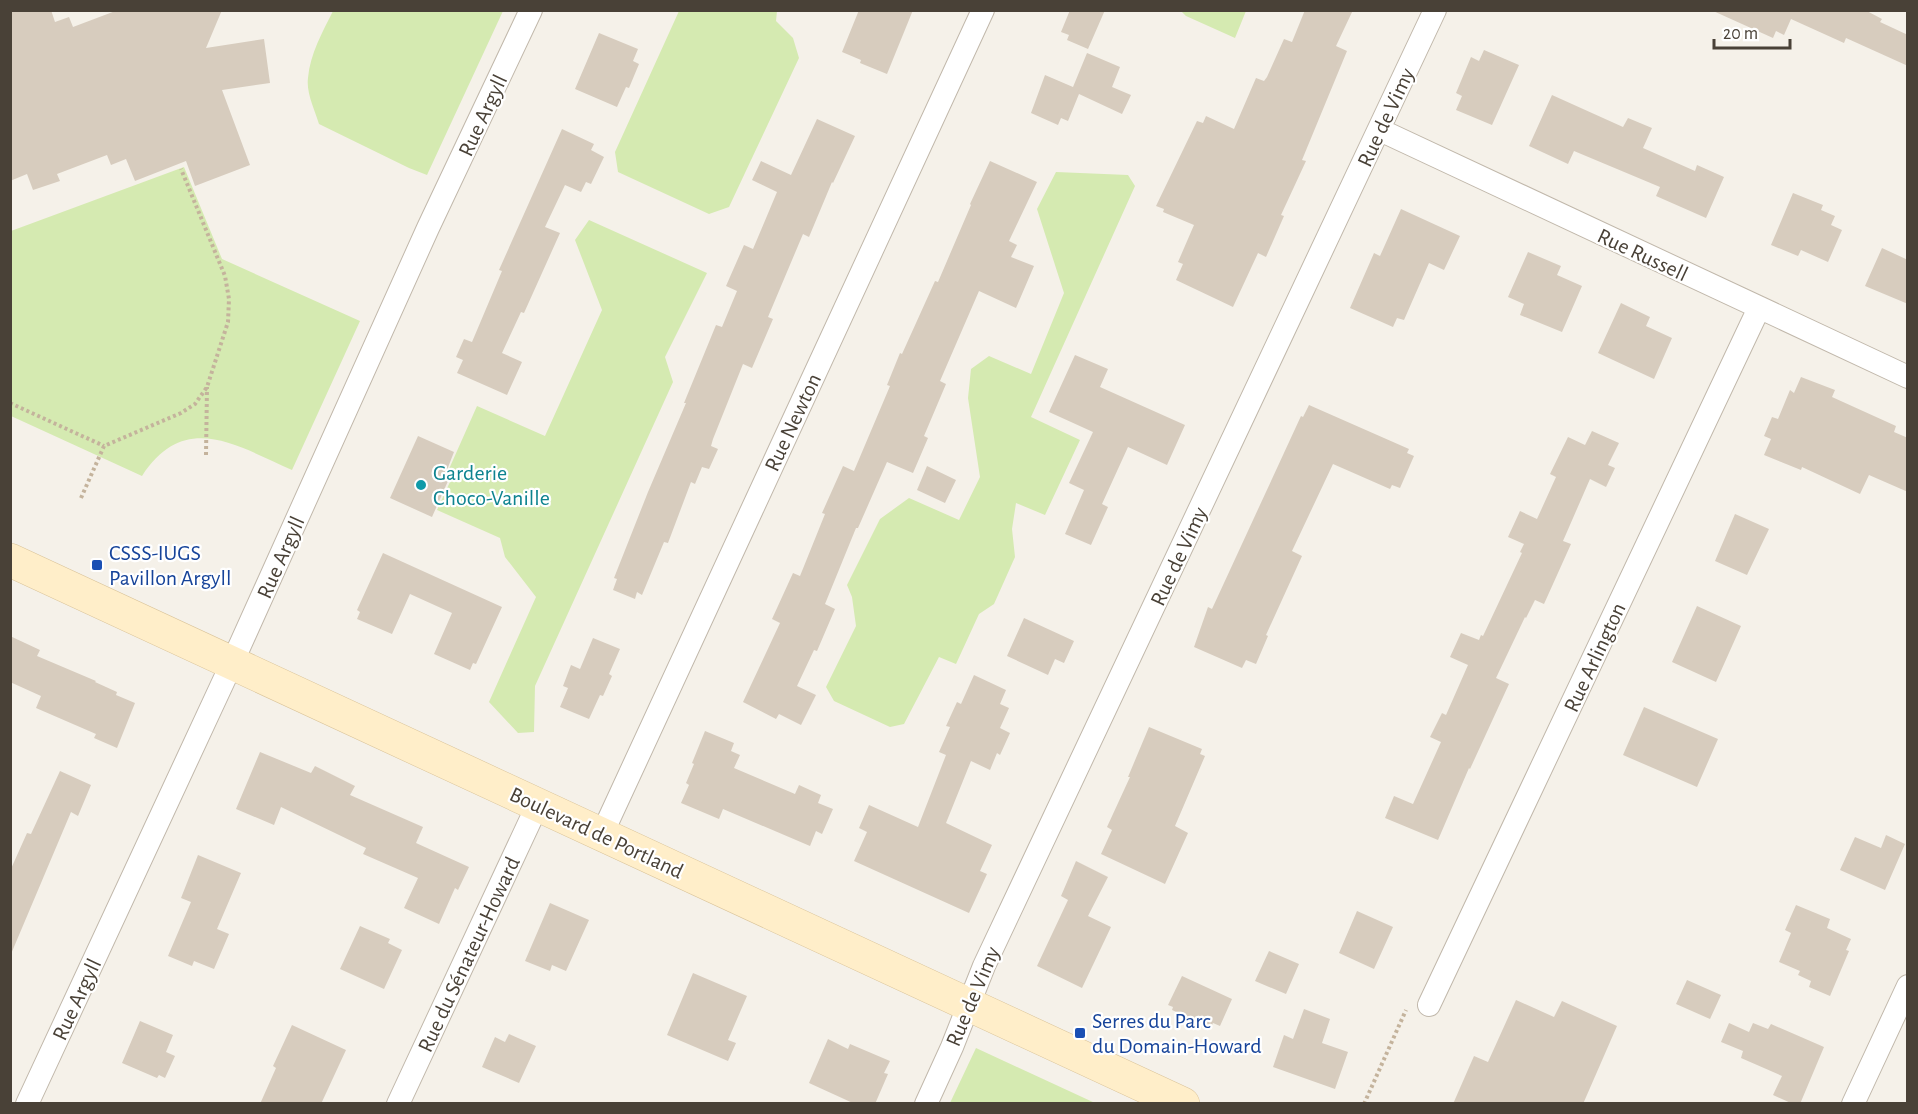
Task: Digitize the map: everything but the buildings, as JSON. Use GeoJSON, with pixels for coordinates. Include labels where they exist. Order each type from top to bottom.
{"type":"FeatureCollection","features":[{"type":"Feature","properties":{"kind":"main road","name":"Boulevard de Portland"},"geometry":{"type":"LineString","coordinates":[[10,560],[1183,1104]]}},
{"type":"Feature","properties":{"kind":"street","name":"Rue Argyll"},"geometry":{"type":"LineString","coordinates":[[27,1104],[232,663],[428,228],[531,10]]}},
{"type":"Feature","properties":{"kind":"street","name":"Rue Newton"},"geometry":{"type":"LineString","coordinates":[[602,834],[982,10]]}},
{"type":"Feature","properties":{"kind":"street","name":"Rue de Vimy"},"geometry":{"type":"LineString","coordinates":[[926,1104],[994,945],[1435,10]]}},
{"type":"Feature","properties":{"kind":"street","name":"Rue Russell"},"geometry":{"type":"LineString","coordinates":[[1380,130],[1908,377]]}},
{"type":"Feature","properties":{"kind":"street","name":"Rue Arlington"},"geometry":{"type":"LineString","coordinates":[[1428,1005],[1759,308]]}},
{"type":"Feature","properties":{"kind":"street","name":"Rue du Sénateur-Howard"},"geometry":{"type":"LineString","coordinates":[[398,1104],[538,804]]}},
{"type":"Feature","properties":{"kind":"street"},"geometry":{"type":"LineString","coordinates":[[1853,1104],[1908,986]]}},
{"type":"Feature","properties":{"kind":"path"},"geometry":{"type":"LineString","coordinates":[[81,498],[104,446],[181,413],[195,404],[207,387],[228,322],[229,299],[225,276],[181,169]]}},
{"type":"Feature","properties":{"kind":"path"},"geometry":{"type":"LineString","coordinates":[[207,387],[207,455]]}},
{"type":"Feature","properties":{"kind":"path"},"geometry":{"type":"LineString","coordinates":[[10,403],[104,446]]}},
{"type":"Feature","properties":{"kind":"path"},"geometry":{"type":"LineString","coordinates":[[1364,1104],[1410,999],[1428,1005]]}},
{"type":"Feature","properties":{"kind":"green space"},"geometry":{"type":"Polygon","coordinates":[[[333,11],[503,11],[427,175],[319,124],[308,84],[309,69],[321,35],[333,11]]]}},
{"type":"Feature","properties":{"kind":"green space"},"geometry":{"type":"Polygon","coordinates":[[[679,11],[777,11],[776,21],[793,38],[799,58],[729,207],[709,214],[618,172],[615,152],[679,11]]]}},
{"type":"Feature","properties":{"kind":"green space"},"geometry":{"type":"Polygon","coordinates":[[[1181,11],[1246,11],[1235,38],[1186,16],[1181,11]]]}},
{"type":"Feature","properties":{"kind":"green space"},"geometry":{"type":"Polygon","coordinates":[[[184,167],[222,259],[360,321],[292,470],[232,444],[212,439],[194,439],[176,444],[159,456],[142,476],[11,416],[11,231],[184,167]]]}},
{"type":"Feature","properties":{"kind":"green space"},"geometry":{"type":"Polygon","coordinates":[[[1056,172],[1128,175],[1135,186],[1031,417],[1080,440],[1045,515],[1016,503],[1012,529],[1015,557],[994,604],[979,614],[956,664],[939,657],[904,724],[890,727],[834,701],[826,687],[856,626],[852,597],[847,585],[880,519],[909,498],[959,520],[980,477],[968,398],[971,369],[989,356],[1031,374],[1064,293],[1037,209],[1056,172]]]}},
{"type":"Feature","properties":{"kind":"green space"},"geometry":{"type":"Polygon","coordinates":[[[589,220],[707,273],[665,357],[673,382],[535,686],[534,732],[518,733],[489,702],[536,597],[505,557],[500,538],[437,510],[455,471],[449,469],[477,406],[545,436],[602,310],[575,240],[589,220]]]}},
{"type":"Feature","properties":{"kind":"green space"},"geometry":{"type":"Polygon","coordinates":[[[976,1048],[1095,1103],[950,1103],[976,1048]]]}},
{"type":"Feature","properties":{"kind":"place","name":"Garderie Choco-Vanille"},"geometry":{"type":"Point","coordinates":[421,485]}},
{"type":"Feature","properties":{"kind":"place","name":"CSSS-IUGS Pavillon Argyll"},"geometry":{"type":"Point","coordinates":[97,565]}},
{"type":"Feature","properties":{"kind":"place","name":"Serres du Parc du Domain-Howard"},"geometry":{"type":"Point","coordinates":[1080,1033]}}]}
